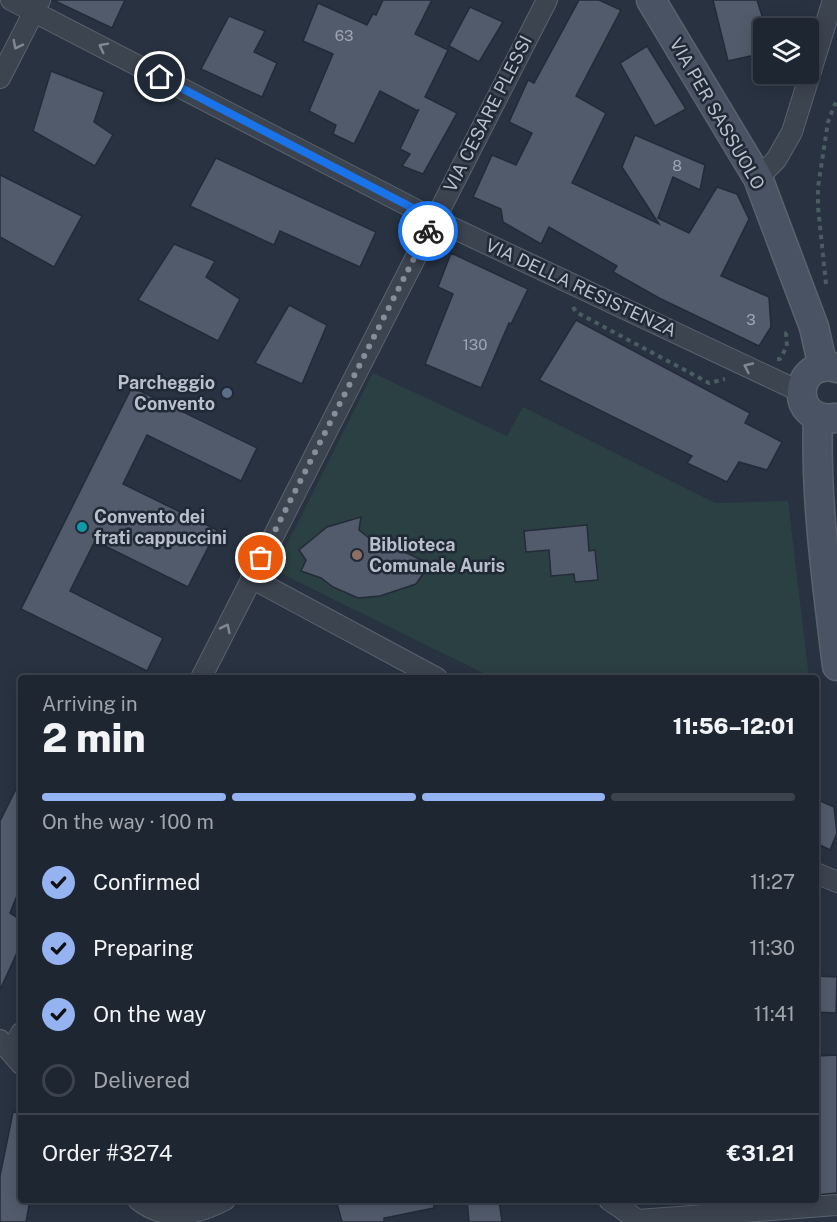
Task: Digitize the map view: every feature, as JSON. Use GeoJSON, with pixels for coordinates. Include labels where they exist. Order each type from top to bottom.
{"type":"FeatureCollection","features":[{"type":"Feature","properties":{"kind":"main road","name":"VIA PER SASSUOLO"},"geometry":{"type":"LineString","coordinates":[[651,0],[758,178],[830,367]]}},
{"type":"Feature","properties":{"kind":"main road"},"geometry":{"type":"LineString","coordinates":[[830,367],[814,370],[808,375],[801,392],[806,407],[828,417],[817,457],[818,492],[837,663]]}},
{"type":"Feature","properties":{"kind":"street","name":"VIA DELLA RESISTENZA"},"geometry":{"type":"LineString","coordinates":[[11,0],[37,6],[434,219],[801,392]]}},
{"type":"Feature","properties":{"kind":"street","name":"VIA CESARE PLESSI"},"geometry":{"type":"LineString","coordinates":[[202,675],[547,0]]}},
{"type":"Feature","properties":{"kind":"street"},"geometry":{"type":"LineString","coordinates":[[758,178],[776,160],[792,132],[833,0]]}},
{"type":"Feature","properties":{"kind":"street"},"geometry":{"type":"LineString","coordinates":[[0,78],[37,6]]}},
{"type":"Feature","properties":{"kind":"street"},"geometry":{"type":"LineString","coordinates":[[251,578],[431,675]]}},
{"type":"Feature","properties":{"kind":"street"},"geometry":{"type":"LineString","coordinates":[[11,1052],[18,1039]]}},
{"type":"Feature","properties":{"kind":"street"},"geometry":{"type":"LineString","coordinates":[[142,1203],[154,1211],[188,1218],[218,1203]]}},
{"type":"Feature","properties":{"kind":"street"},"geometry":{"type":"LineString","coordinates":[[613,1203],[638,1220],[837,1205]]}},
{"type":"Feature","properties":{"kind":"path"},"geometry":{"type":"LineString","coordinates":[[827,292],[821,248],[818,187],[828,122],[837,99]]}},
{"type":"Feature","properties":{"kind":"green space"},"geometry":{"type":"Polygon","coordinates":[[[373,373],[507,436],[523,407],[715,503],[788,501],[809,675],[487,675],[274,570],[373,373]]]}},
{"type":"Feature","properties":{"kind":"building"},"geometry":{"type":"Polygon","coordinates":[[[53,0],[125,0],[112,28],[53,0]]]}},
{"type":"Feature","properties":{"kind":"building"},"geometry":{"type":"Polygon","coordinates":[[[383,0],[432,0],[415,34],[448,50],[425,97],[457,113],[423,174],[402,166],[410,154],[400,149],[419,109],[418,111],[380,91],[354,144],[333,134],[336,125],[309,111],[333,54],[303,41],[318,3],[367,25],[373,14],[376,15],[383,0]]]}},
{"type":"Feature","properties":{"kind":"building"},"geometry":{"type":"Polygon","coordinates":[[[579,0],[599,0],[621,10],[576,96],[606,113],[572,183],[659,224],[622,167],[635,135],[705,165],[700,190],[673,177],[658,218],[689,233],[717,187],[737,194],[749,219],[721,276],[769,297],[771,327],[759,346],[659,298],[613,272],[617,266],[549,227],[541,244],[503,222],[501,209],[473,197],[492,155],[516,165],[532,133],[509,122],[528,80],[534,83],[579,0]]]}},
{"type":"Feature","properties":{"kind":"building"},"geometry":{"type":"Polygon","coordinates":[[[713,0],[757,0],[763,18],[753,18],[753,55],[728,61],[713,0]]]}},
{"type":"Feature","properties":{"kind":"building"},"geometry":{"type":"Polygon","coordinates":[[[470,7],[503,22],[479,62],[449,46],[470,7]]]}},
{"type":"Feature","properties":{"kind":"building"},"geometry":{"type":"Polygon","coordinates":[[[229,16],[265,31],[254,52],[277,63],[262,97],[201,69],[229,16]]]}},
{"type":"Feature","properties":{"kind":"building"},"geometry":{"type":"Polygon","coordinates":[[[647,46],[686,109],[655,126],[620,63],[647,46]]]}},
{"type":"Feature","properties":{"kind":"building"},"geometry":{"type":"Polygon","coordinates":[[[51,71],[104,92],[94,122],[113,135],[95,166],[33,131],[51,71]]]}},
{"type":"Feature","properties":{"kind":"building"},"geometry":{"type":"Polygon","coordinates":[[[216,158],[376,232],[360,267],[280,231],[274,245],[190,206],[216,158]]]}},
{"type":"Feature","properties":{"kind":"building"},"geometry":{"type":"Polygon","coordinates":[[[0,175],[82,216],[54,267],[0,237],[0,175]]]}},
{"type":"Feature","properties":{"kind":"building"},"geometry":{"type":"Polygon","coordinates":[[[174,244],[215,261],[206,277],[240,299],[218,341],[138,300],[174,244]]]}},
{"type":"Feature","properties":{"kind":"building"},"geometry":{"type":"Polygon","coordinates":[[[451,253],[528,289],[511,324],[509,323],[481,388],[425,364],[453,294],[438,287],[451,253]]]}},
{"type":"Feature","properties":{"kind":"building"},"geometry":{"type":"Polygon","coordinates":[[[289,305],[327,325],[302,384],[255,363],[289,305]]]}},
{"type":"Feature","properties":{"kind":"building"},"geometry":{"type":"Polygon","coordinates":[[[576,320],[750,413],[745,423],[782,442],[767,470],[739,462],[727,482],[687,463],[692,456],[539,380],[576,320]]]}},
{"type":"Feature","properties":{"kind":"building","name":"Convento dei frati cappuccini"},"geometry":{"type":"Polygon","coordinates":[[[132,387],[257,448],[241,481],[147,435],[123,484],[217,530],[188,587],[95,541],[70,591],[163,638],[147,671],[21,609],[132,387]]]}},
{"type":"Feature","properties":{"kind":"building","name":"Biblioteca Comunale Auris"},"geometry":{"type":"Polygon","coordinates":[[[361,517],[359,530],[384,550],[394,547],[430,564],[416,584],[380,596],[358,598],[333,587],[321,578],[301,571],[306,560],[299,550],[327,527],[361,517]]]}},
{"type":"Feature","properties":{"kind":"building"},"geometry":{"type":"Polygon","coordinates":[[[587,525],[589,551],[595,550],[598,580],[575,582],[574,574],[551,576],[549,550],[526,552],[524,531],[587,525]]]}},
{"type":"Feature","properties":{"kind":"building"},"geometry":{"type":"Polygon","coordinates":[[[18,785],[18,893],[10,913],[18,918],[18,951],[0,990],[0,821],[18,785]]]}},
{"type":"Feature","properties":{"kind":"building"},"geometry":{"type":"Polygon","coordinates":[[[819,800],[834,807],[837,833],[830,850],[819,844],[819,800]]]}},
{"type":"Feature","properties":{"kind":"building"},"geometry":{"type":"Polygon","coordinates":[[[819,976],[837,977],[836,1013],[819,1012],[819,976]]]}},
{"type":"Feature","properties":{"kind":"building"},"geometry":{"type":"Polygon","coordinates":[[[837,1055],[837,1193],[819,1195],[819,1056],[837,1055]]]}},
{"type":"Feature","properties":{"kind":"building"},"geometry":{"type":"Polygon","coordinates":[[[13,1112],[18,1113],[18,1203],[29,1203],[26,1222],[0,1222],[0,1176],[13,1112]]]}},
{"type":"Feature","properties":{"kind":"building"},"geometry":{"type":"Polygon","coordinates":[[[337,1203],[433,1203],[434,1208],[384,1218],[384,1222],[342,1222],[337,1203]]]}},
{"type":"Feature","properties":{"kind":"building"},"geometry":{"type":"Polygon","coordinates":[[[467,1203],[499,1203],[502,1222],[469,1222],[467,1203]]]}},
{"type":"Feature","properties":{"kind":"way so far"},"geometry":{"type":"LineString","coordinates":[[261,558],[428,231]]}},
{"type":"Feature","properties":{"kind":"place","name":"Parcheggio Convento"},"geometry":{"type":"Point","coordinates":[227,393]}},
{"type":"Feature","properties":{"kind":"place","name":"Convento dei frati cappuccini"},"geometry":{"type":"Point","coordinates":[82,527]}},
{"type":"Feature","properties":{"kind":"place","name":"Biblioteca Comunale Auris"},"geometry":{"type":"Point","coordinates":[357,555]}},
{"type":"Feature","properties":{"kind":"route"},"geometry":{"type":"LineString","coordinates":[[160,77],[434,219],[428,231]]}}]}
